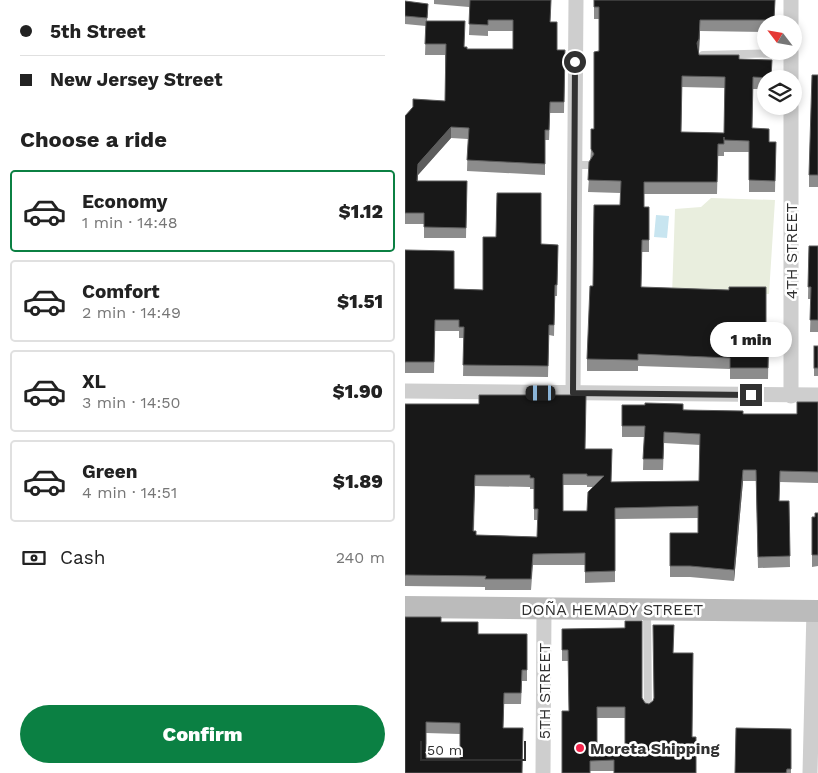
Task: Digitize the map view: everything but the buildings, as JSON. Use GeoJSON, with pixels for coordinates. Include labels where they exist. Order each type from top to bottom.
{"type":"FeatureCollection","features":[{"type":"Feature","properties":{"kind":"main road","name":"DOÑA HEMADY STREET"},"geometry":{"type":"LineString","coordinates":[[405,608],[816,610]]}},
{"type":"Feature","properties":{"kind":"street"},"geometry":{"type":"LineString","coordinates":[[573,393],[581,165],[576,0]]}},
{"type":"Feature","properties":{"kind":"street"},"geometry":{"type":"LineString","coordinates":[[791,0],[791,15]]}},
{"type":"Feature","properties":{"kind":"street","name":"4TH STREET"},"geometry":{"type":"LineString","coordinates":[[791,115],[791,396]]}},
{"type":"Feature","properties":{"kind":"street"},"geometry":{"type":"LineString","coordinates":[[405,391],[818,395]]}},
{"type":"Feature","properties":{"kind":"street","name":"5TH STREET"},"geometry":{"type":"LineString","coordinates":[[543,773],[544,609]]}},
{"type":"Feature","properties":{"kind":"street"},"geometry":{"type":"LineString","coordinates":[[811,773],[816,610]]}},
{"type":"Feature","properties":{"kind":"lane"},"geometry":{"type":"LineString","coordinates":[[703,55],[757,53]]}},
{"type":"Feature","properties":{"kind":"lane"},"geometry":{"type":"LineString","coordinates":[[647,610],[648,709]]}},
{"type":"Feature","properties":{"kind":"green space"},"geometry":{"type":"Polygon","coordinates":[[[711,198],[775,200],[769,294],[672,296],[675,209],[701,207],[711,198]]]}},
{"type":"Feature","properties":{"kind":"water"},"geometry":{"type":"Polygon","coordinates":[[[656,215],[669,216],[667,238],[654,237],[656,215]]]}},
{"type":"Feature","properties":{"kind":"place","name":"Moreta Shipping"},"geometry":{"type":"Point","coordinates":[580,748]}},
{"type":"Feature","properties":{"kind":"route"},"geometry":{"type":"LineString","coordinates":[[575,62],[573,393],[751,395]]}}]}
